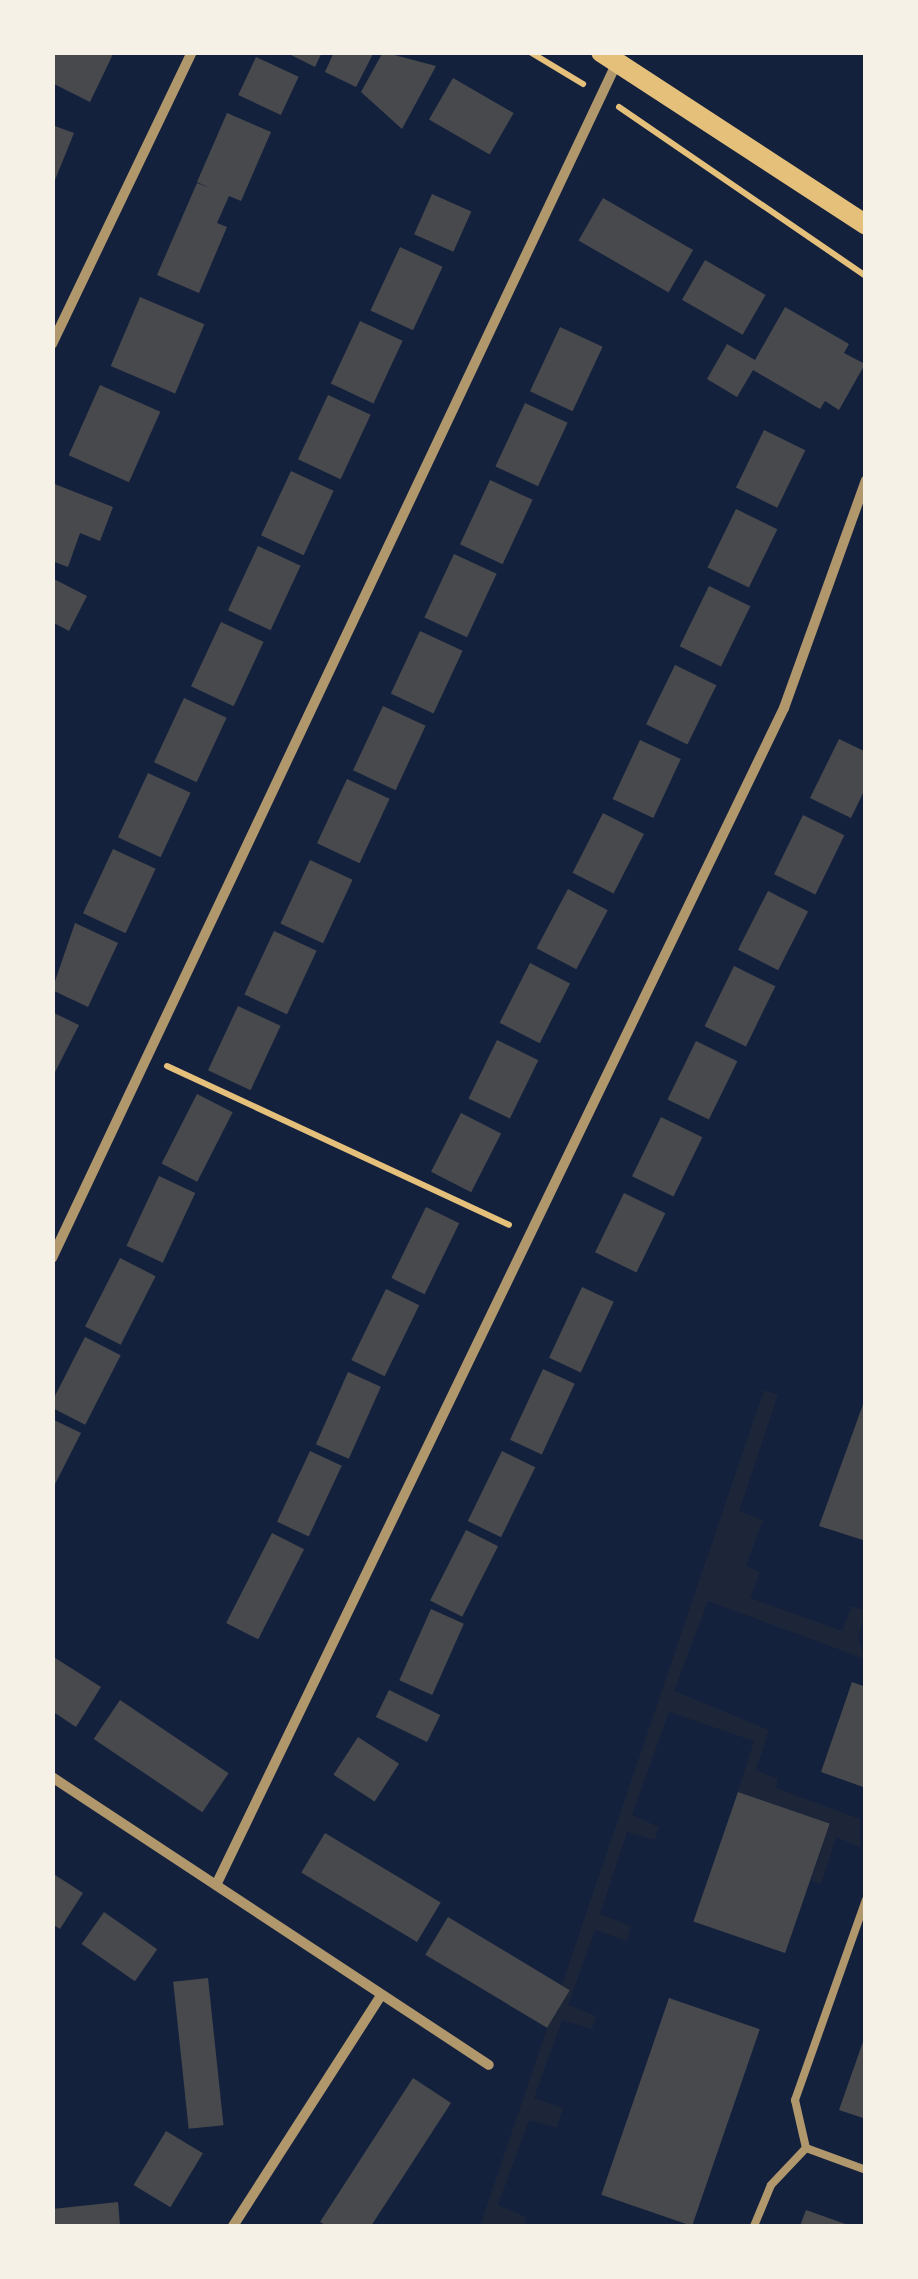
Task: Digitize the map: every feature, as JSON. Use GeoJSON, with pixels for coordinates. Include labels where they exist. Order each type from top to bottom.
{"type":"FeatureCollection","features":[{"type":"Feature","properties":{"kind":"main road"},"geometry":{"type":"LineString","coordinates":[[609,58],[866,225]]}},
{"type":"Feature","properties":{"kind":"street"},"geometry":{"type":"LineString","coordinates":[[52,344],[192,52]]}},
{"type":"Feature","properties":{"kind":"street"},"geometry":{"type":"LineString","coordinates":[[52,1258],[609,58]]}},
{"type":"Feature","properties":{"kind":"street"},"geometry":{"type":"LineString","coordinates":[[217,1883],[533,1236],[784,708],[860,508],[866,480]]}},
{"type":"Feature","properties":{"kind":"street"},"geometry":{"type":"LineString","coordinates":[[52,1778],[217,1883],[380,1997],[489,2064]]}},
{"type":"Feature","properties":{"kind":"street"},"geometry":{"type":"LineString","coordinates":[[233,2226],[380,1997]]}},
{"type":"Feature","properties":{"kind":"lane"},"geometry":{"type":"LineString","coordinates":[[806,2148],[795,2100],[866,1900]]}},
{"type":"Feature","properties":{"kind":"lane"},"geometry":{"type":"LineString","coordinates":[[806,2148],[866,2170]]}},
{"type":"Feature","properties":{"kind":"lane"},"geometry":{"type":"LineString","coordinates":[[754,2226],[771,2185],[806,2148]]}},
{"type":"Feature","properties":{"kind":"path"},"geometry":{"type":"LineString","coordinates":[[530,52],[562,71]]}},
{"type":"Feature","properties":{"kind":"path"},"geometry":{"type":"LineString","coordinates":[[648,124],[866,276]]}},
{"type":"Feature","properties":{"kind":"path"},"geometry":{"type":"LineString","coordinates":[[148,1057],[533,1236]]}},
{"type":"Feature","properties":{"kind":"shaded area"},"geometry":{"type":"Polygon","coordinates":[[[764,1390],[778,1395],[739,1511],[763,1520],[746,1566],[760,1572],[750,1598],[842,1631],[852,1606],[865,1611],[858,1638],[865,1659],[708,1601],[674,1691],[769,1730],[756,1770],[778,1779],[776,1788],[860,1819],[860,1847],[836,1837],[821,1884],[811,1881],[830,1823],[738,1792],[754,1741],[669,1712],[632,1815],[659,1827],[655,1840],[627,1832],[600,1914],[631,1926],[627,1941],[595,1930],[568,2005],[596,2016],[592,2029],[562,2020],[534,2098],[563,2108],[557,2128],[529,2120],[498,2205],[526,2217],[523,2226],[480,2226],[764,1390]]]}},
{"type":"Feature","properties":{"kind":"building"},"geometry":{"type":"Polygon","coordinates":[[[53,52],[114,52],[90,102],[52,83],[53,52]]]}},
{"type":"Feature","properties":{"kind":"building"},"geometry":{"type":"Polygon","coordinates":[[[285,52],[322,52],[315,67],[285,52]]]}},
{"type":"Feature","properties":{"kind":"building"},"geometry":{"type":"Polygon","coordinates":[[[334,52],[374,52],[356,87],[325,72],[334,52]]]}},
{"type":"Feature","properties":{"kind":"building"},"geometry":{"type":"Polygon","coordinates":[[[383,52],[436,66],[402,129],[361,92],[383,52]]]}},
{"type":"Feature","properties":{"kind":"building"},"geometry":{"type":"Polygon","coordinates":[[[256,57],[299,77],[281,115],[238,95],[256,57]]]}},
{"type":"Feature","properties":{"kind":"building"},"geometry":{"type":"Polygon","coordinates":[[[453,78],[514,113],[490,155],[429,120],[453,78]]]}},
{"type":"Feature","properties":{"kind":"building"},"geometry":{"type":"Polygon","coordinates":[[[227,113],[271,132],[241,201],[229,196],[217,223],[227,227],[199,293],[157,275],[197,183],[210,188],[197,182],[227,113]]]}},
{"type":"Feature","properties":{"kind":"building"},"geometry":{"type":"Polygon","coordinates":[[[52,125],[74,133],[53,185],[52,185],[52,125]]]}},
{"type":"Feature","properties":{"kind":"building"},"geometry":{"type":"Polygon","coordinates":[[[432,194],[471,211],[453,252],[414,234],[432,194]]]}},
{"type":"Feature","properties":{"kind":"building"},"geometry":{"type":"Polygon","coordinates":[[[603,198],[693,250],[669,292],[578,240],[603,198]]]}},
{"type":"Feature","properties":{"kind":"building"},"geometry":{"type":"Polygon","coordinates":[[[400,247],[443,267],[413,330],[370,310],[400,247]]]}},
{"type":"Feature","properties":{"kind":"building"},"geometry":{"type":"Polygon","coordinates":[[[705,260],[766,295],[743,335],[682,300],[705,260]]]}},
{"type":"Feature","properties":{"kind":"building"},"geometry":{"type":"Polygon","coordinates":[[[140,297],[204,324],[175,393],[111,366],[140,297]]]}},
{"type":"Feature","properties":{"kind":"building"},"geometry":{"type":"Polygon","coordinates":[[[785,307],[849,344],[844,353],[865,364],[839,410],[825,401],[820,409],[753,370],[737,397],[707,379],[727,344],[755,360],[785,307]]]}},
{"type":"Feature","properties":{"kind":"building"},"geometry":{"type":"Polygon","coordinates":[[[360,321],[403,341],[373,403],[331,384],[360,321]]]}},
{"type":"Feature","properties":{"kind":"building"},"geometry":{"type":"Polygon","coordinates":[[[560,327],[603,347],[573,411],[530,391],[560,327]]]}},
{"type":"Feature","properties":{"kind":"building"},"geometry":{"type":"Polygon","coordinates":[[[100,385],[160,412],[129,482],[69,455],[100,385]]]}},
{"type":"Feature","properties":{"kind":"building"},"geometry":{"type":"Polygon","coordinates":[[[328,395],[371,415],[341,479],[298,459],[328,395]]]}},
{"type":"Feature","properties":{"kind":"building"},"geometry":{"type":"Polygon","coordinates":[[[525,403],[568,423],[538,486],[495,466],[525,403]]]}},
{"type":"Feature","properties":{"kind":"building"},"geometry":{"type":"Polygon","coordinates":[[[764,430],[805,450],[777,508],[736,488],[764,430]]]}},
{"type":"Feature","properties":{"kind":"building"},"geometry":{"type":"Polygon","coordinates":[[[291,471],[334,491],[304,555],[261,535],[291,471]]]}},
{"type":"Feature","properties":{"kind":"building"},"geometry":{"type":"Polygon","coordinates":[[[490,480],[533,500],[503,564],[460,544],[490,480]]]}},
{"type":"Feature","properties":{"kind":"building"},"geometry":{"type":"Polygon","coordinates":[[[52,483],[113,507],[100,541],[80,533],[68,567],[52,561],[52,483]]]}},
{"type":"Feature","properties":{"kind":"building"},"geometry":{"type":"Polygon","coordinates":[[[736,509],[777,529],[749,588],[708,567],[736,509]]]}},
{"type":"Feature","properties":{"kind":"building"},"geometry":{"type":"Polygon","coordinates":[[[258,546],[301,566],[271,630],[228,610],[258,546]]]}},
{"type":"Feature","properties":{"kind":"building"},"geometry":{"type":"Polygon","coordinates":[[[454,554],[497,574],[467,637],[424,617],[454,554]]]}},
{"type":"Feature","properties":{"kind":"building"},"geometry":{"type":"Polygon","coordinates":[[[52,578],[87,596],[69,631],[52,622],[52,578]]]}},
{"type":"Feature","properties":{"kind":"building"},"geometry":{"type":"Polygon","coordinates":[[[709,586],[750,606],[721,666],[680,646],[709,586]]]}},
{"type":"Feature","properties":{"kind":"building"},"geometry":{"type":"Polygon","coordinates":[[[221,622],[264,642],[234,706],[191,686],[221,622]]]}},
{"type":"Feature","properties":{"kind":"building"},"geometry":{"type":"Polygon","coordinates":[[[420,631],[463,651],[433,713],[391,694],[420,631]]]}},
{"type":"Feature","properties":{"kind":"building"},"geometry":{"type":"Polygon","coordinates":[[[675,665],[716,685],[687,744],[646,724],[675,665]]]}},
{"type":"Feature","properties":{"kind":"building"},"geometry":{"type":"Polygon","coordinates":[[[184,698],[227,718],[197,782],[154,762],[184,698]]]}},
{"type":"Feature","properties":{"kind":"building"},"geometry":{"type":"Polygon","coordinates":[[[383,706],[426,726],[396,790],[353,770],[383,706]]]}},
{"type":"Feature","properties":{"kind":"building"},"geometry":{"type":"Polygon","coordinates":[[[839,739],[866,752],[866,787],[851,818],[810,798],[839,739]]]}},
{"type":"Feature","properties":{"kind":"building"},"geometry":{"type":"Polygon","coordinates":[[[640,740],[681,759],[653,818],[613,799],[640,740]]]}},
{"type":"Feature","properties":{"kind":"building"},"geometry":{"type":"Polygon","coordinates":[[[148,773],[191,793],[161,857],[118,837],[148,773]]]}},
{"type":"Feature","properties":{"kind":"building"},"geometry":{"type":"Polygon","coordinates":[[[347,779],[390,799],[360,863],[317,843],[347,779]]]}},
{"type":"Feature","properties":{"kind":"building"},"geometry":{"type":"Polygon","coordinates":[[[603,813],[644,834],[614,894],[573,873],[603,813]]]}},
{"type":"Feature","properties":{"kind":"building"},"geometry":{"type":"Polygon","coordinates":[[[803,815],[844,835],[815,894],[774,874],[803,815]]]}},
{"type":"Feature","properties":{"kind":"building"},"geometry":{"type":"Polygon","coordinates":[[[113,849],[156,869],[126,933],[83,913],[113,849]]]}},
{"type":"Feature","properties":{"kind":"building"},"geometry":{"type":"Polygon","coordinates":[[[310,860],[353,880],[323,943],[280,923],[310,860]]]}},
{"type":"Feature","properties":{"kind":"building"},"geometry":{"type":"Polygon","coordinates":[[[568,889],[608,910],[576,969],[537,948],[568,889]]]}},
{"type":"Feature","properties":{"kind":"building"},"geometry":{"type":"Polygon","coordinates":[[[768,891],[808,911],[778,970],[738,950],[768,891]]]}},
{"type":"Feature","properties":{"kind":"building"},"geometry":{"type":"Polygon","coordinates":[[[75,923],[118,943],[88,1007],[52,990],[75,923]]]}},
{"type":"Feature","properties":{"kind":"building"},"geometry":{"type":"Polygon","coordinates":[[[274,931],[317,951],[287,1014],[244,994],[274,931]]]}},
{"type":"Feature","properties":{"kind":"building"},"geometry":{"type":"Polygon","coordinates":[[[530,963],[570,983],[540,1043],[500,1023],[530,963]]]}},
{"type":"Feature","properties":{"kind":"building"},"geometry":{"type":"Polygon","coordinates":[[[734,966],[775,986],[746,1046],[705,1026],[734,966]]]}},
{"type":"Feature","properties":{"kind":"building"},"geometry":{"type":"Polygon","coordinates":[[[238,1006],[281,1026],[251,1090],[208,1070],[238,1006]]]}},
{"type":"Feature","properties":{"kind":"building"},"geometry":{"type":"Polygon","coordinates":[[[52,1012],[79,1025],[52,1078],[52,1012]]]}},
{"type":"Feature","properties":{"kind":"building"},"geometry":{"type":"Polygon","coordinates":[[[497,1040],[538,1060],[510,1119],[469,1098],[497,1040]]]}},
{"type":"Feature","properties":{"kind":"building"},"geometry":{"type":"Polygon","coordinates":[[[696,1041],[737,1061],[709,1120],[668,1099],[696,1041]]]}},
{"type":"Feature","properties":{"kind":"building"},"geometry":{"type":"Polygon","coordinates":[[[197,1094],[233,1112],[197,1182],[162,1163],[197,1094]]]}},
{"type":"Feature","properties":{"kind":"building"},"geometry":{"type":"Polygon","coordinates":[[[461,1113],[501,1133],[471,1192],[431,1172],[461,1113]]]}},
{"type":"Feature","properties":{"kind":"building"},"geometry":{"type":"Polygon","coordinates":[[[661,1117],[702,1137],[673,1196],[632,1176],[661,1117]]]}},
{"type":"Feature","properties":{"kind":"building"},"geometry":{"type":"Polygon","coordinates":[[[159,1176],[195,1193],[163,1263],[126,1246],[159,1176]]]}},
{"type":"Feature","properties":{"kind":"building"},"geometry":{"type":"Polygon","coordinates":[[[624,1193],[665,1213],[636,1272],[595,1252],[624,1193]]]}},
{"type":"Feature","properties":{"kind":"building"},"geometry":{"type":"Polygon","coordinates":[[[426,1207],[459,1223],[425,1294],[391,1278],[426,1207]]]}},
{"type":"Feature","properties":{"kind":"building"},"geometry":{"type":"Polygon","coordinates":[[[120,1258],[156,1276],[121,1345],[85,1327],[120,1258]]]}},
{"type":"Feature","properties":{"kind":"building"},"geometry":{"type":"Polygon","coordinates":[[[582,1287],[614,1302],[581,1372],[549,1358],[582,1287]]]}},
{"type":"Feature","properties":{"kind":"building"},"geometry":{"type":"Polygon","coordinates":[[[386,1289],[419,1305],[385,1376],[351,1360],[386,1289]]]}},
{"type":"Feature","properties":{"kind":"building"},"geometry":{"type":"Polygon","coordinates":[[[85,1337],[121,1355],[85,1425],[52,1408],[85,1337]]]}},
{"type":"Feature","properties":{"kind":"building"},"geometry":{"type":"Polygon","coordinates":[[[543,1369],[575,1384],[542,1454],[510,1440],[543,1369]]]}},
{"type":"Feature","properties":{"kind":"building"},"geometry":{"type":"Polygon","coordinates":[[[348,1372],[381,1387],[349,1459],[316,1444],[348,1372]]]}},
{"type":"Feature","properties":{"kind":"building"},"geometry":{"type":"Polygon","coordinates":[[[866,1399],[866,1541],[819,1526],[866,1399]]]}},
{"type":"Feature","properties":{"kind":"building"},"geometry":{"type":"Polygon","coordinates":[[[52,1419],[81,1433],[52,1490],[52,1419]]]}},
{"type":"Feature","properties":{"kind":"building"},"geometry":{"type":"Polygon","coordinates":[[[310,1451],[342,1466],[309,1536],[277,1522],[310,1451]]]}},
{"type":"Feature","properties":{"kind":"building"},"geometry":{"type":"Polygon","coordinates":[[[502,1451],[535,1467],[501,1537],[468,1521],[502,1451]]]}},
{"type":"Feature","properties":{"kind":"building"},"geometry":{"type":"Polygon","coordinates":[[[466,1530],[498,1546],[462,1617],[430,1600],[466,1530]]]}},
{"type":"Feature","properties":{"kind":"building"},"geometry":{"type":"Polygon","coordinates":[[[272,1533],[304,1549],[258,1639],[226,1623],[272,1533]]]}},
{"type":"Feature","properties":{"kind":"building"},"geometry":{"type":"Polygon","coordinates":[[[431,1609],[464,1624],[432,1695],[399,1680],[431,1609]]]}},
{"type":"Feature","properties":{"kind":"building"},"geometry":{"type":"Polygon","coordinates":[[[52,1656],[101,1687],[76,1727],[52,1711],[52,1656]]]}},
{"type":"Feature","properties":{"kind":"building"},"geometry":{"type":"Polygon","coordinates":[[[852,1682],[866,1687],[866,1788],[821,1772],[852,1682]]]}},
{"type":"Feature","properties":{"kind":"building"},"geometry":{"type":"Polygon","coordinates":[[[389,1690],[440,1715],[427,1742],[376,1717],[389,1690]]]}},
{"type":"Feature","properties":{"kind":"building"},"geometry":{"type":"Polygon","coordinates":[[[120,1700],[229,1773],[202,1812],[94,1739],[120,1700]]]}},
{"type":"Feature","properties":{"kind":"building"},"geometry":{"type":"Polygon","coordinates":[[[358,1737],[399,1764],[375,1801],[333,1775],[358,1737]]]}},
{"type":"Feature","properties":{"kind":"building"},"geometry":{"type":"Polygon","coordinates":[[[738,1792],[830,1824],[785,1953],[693,1922],[738,1792]]]}},
{"type":"Feature","properties":{"kind":"building"},"geometry":{"type":"Polygon","coordinates":[[[325,1833],[441,1903],[417,1942],[301,1872],[325,1833]]]}},
{"type":"Feature","properties":{"kind":"building"},"geometry":{"type":"Polygon","coordinates":[[[52,1873],[83,1893],[60,1929],[52,1924],[52,1873]]]}},
{"type":"Feature","properties":{"kind":"building"},"geometry":{"type":"Polygon","coordinates":[[[104,1912],[157,1949],[135,1981],[82,1944],[104,1912]]]}},
{"type":"Feature","properties":{"kind":"building"},"geometry":{"type":"Polygon","coordinates":[[[448,1917],[570,1990],[547,2028],[425,1955],[448,1917]]]}},
{"type":"Feature","properties":{"kind":"building"},"geometry":{"type":"Polygon","coordinates":[[[208,1978],[223,2125],[189,2129],[173,1982],[208,1978]]]}},
{"type":"Feature","properties":{"kind":"building"},"geometry":{"type":"Polygon","coordinates":[[[669,1998],[760,2029],[692,2226],[601,2195],[669,1998]]]}},
{"type":"Feature","properties":{"kind":"building"},"geometry":{"type":"Polygon","coordinates":[[[866,2036],[866,2119],[839,2110],[866,2036]]]}},
{"type":"Feature","properties":{"kind":"building"},"geometry":{"type":"Polygon","coordinates":[[[413,2078],[451,2103],[371,2226],[327,2226],[320,2222],[413,2078]]]}},
{"type":"Feature","properties":{"kind":"building"},"geometry":{"type":"Polygon","coordinates":[[[166,2131],[203,2153],[170,2207],[134,2185],[166,2131]]]}},
{"type":"Feature","properties":{"kind":"building"},"geometry":{"type":"Polygon","coordinates":[[[118,2202],[120,2226],[52,2226],[52,2209],[118,2202]]]}},
{"type":"Feature","properties":{"kind":"building"},"geometry":{"type":"Polygon","coordinates":[[[806,2210],[851,2226],[800,2226],[806,2210]]]}}]}
